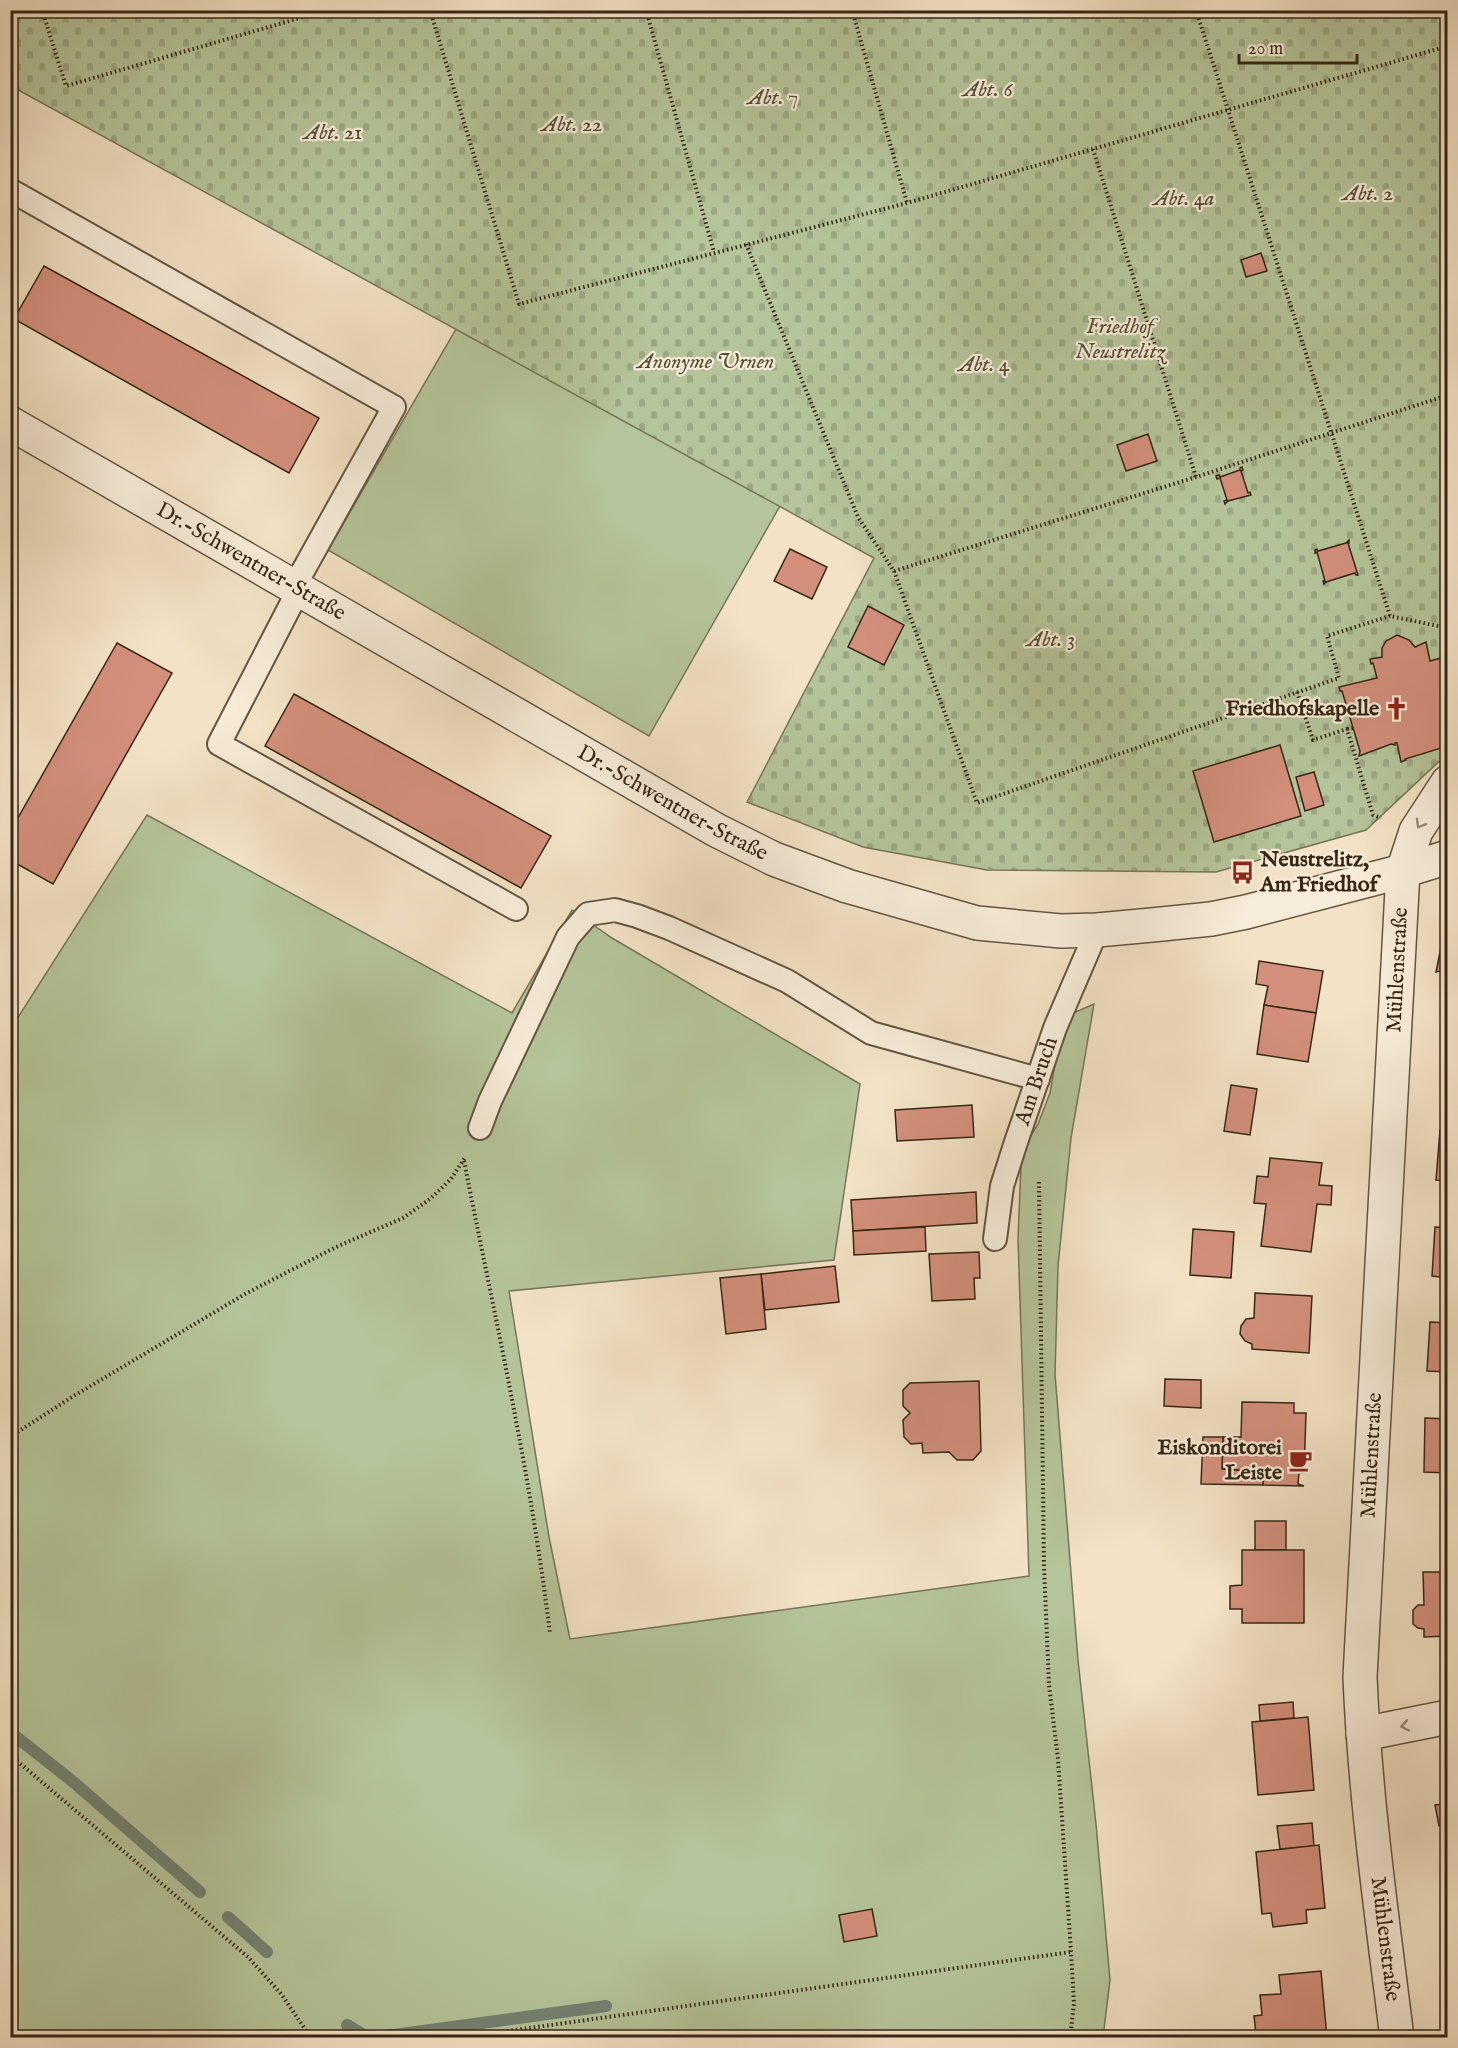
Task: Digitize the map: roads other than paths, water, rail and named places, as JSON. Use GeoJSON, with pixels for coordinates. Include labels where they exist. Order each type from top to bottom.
{"type":"FeatureCollection","features":[{"type":"Feature","properties":{"kind":"street","name":"Dr.-Schwentner-Straße"},"geometry":{"type":"LineString","coordinates":[[10,423],[716,830],[774,859],[847,886],[977,923],[1061,931],[1097,930],[1211,919],[1246,912],[1448,857]]}},
{"type":"Feature","properties":{"kind":"street"},"geometry":{"type":"LineString","coordinates":[[1403,871],[1416,831],[1448,782]]}},
{"type":"Feature","properties":{"kind":"street","name":"Mühlenstraße"},"geometry":{"type":"LineString","coordinates":[[1397,2037],[1372,1840],[1360,1677],[1403,871]]}},
{"type":"Feature","properties":{"kind":"street"},"geometry":{"type":"LineString","coordinates":[[1363,1734],[1448,1717]]}},
{"type":"Feature","properties":{"kind":"lane"},"geometry":{"type":"LineString","coordinates":[[10,190],[394,407],[296,588],[219,744],[516,909]]}},
{"type":"Feature","properties":{"kind":"lane"},"geometry":{"type":"LineString","coordinates":[[480,1128],[523,1030],[568,937],[588,914],[615,910],[669,928],[786,981],[871,1032],[1038,1079]]}},
{"type":"Feature","properties":{"kind":"lane","name":"Am Bruch"},"geometry":{"type":"LineString","coordinates":[[995,1239],[1002,1186],[1055,1028],[1097,930]]}},
{"type":"Feature","properties":{"kind":"waterway"},"geometry":{"type":"LineString","coordinates":[[10,1732],[71,1780],[200,1892]]}},
{"type":"Feature","properties":{"kind":"waterway"},"geometry":{"type":"LineString","coordinates":[[228,1917],[267,1952]]}},
{"type":"Feature","properties":{"kind":"waterway"},"geometry":{"type":"LineString","coordinates":[[347,2025],[367,2037],[379,2037],[606,2006]]}},
{"type":"Feature","properties":{"kind":"place","name":"Friedhofskapelle"},"geometry":{"type":"Point","coordinates":[1397,709]}},
{"type":"Feature","properties":{"kind":"place","name":"Neustrelitz, Am Friedhof"},"geometry":{"type":"Point","coordinates":[1242,873]}},
{"type":"Feature","properties":{"kind":"place","name":"Eiskonditorei Leiste"},"geometry":{"type":"Point","coordinates":[1300,1461]}},
{"type":"Feature","properties":{"kind":"park label","name":"Abt. 6"},"geometry":{"type":"Point","coordinates":[988,90]}},
{"type":"Feature","properties":{"kind":"park label","name":"Abt. 7"},"geometry":{"type":"Point","coordinates":[773,98]}},
{"type":"Feature","properties":{"kind":"park label","name":"Abt. 22"},"geometry":{"type":"Point","coordinates":[572,125]}},
{"type":"Feature","properties":{"kind":"park label","name":"Abt. 21"},"geometry":{"type":"Point","coordinates":[333,133]}},
{"type":"Feature","properties":{"kind":"park label","name":"Abt. 2"},"geometry":{"type":"Point","coordinates":[1368,194]}},
{"type":"Feature","properties":{"kind":"park label","name":"Abt. 4a"},"geometry":{"type":"Point","coordinates":[1184,199]}},
{"type":"Feature","properties":{"kind":"park label","name":"Friedhof Neustrelitz"},"geometry":{"type":"Point","coordinates":[1120,340]}},
{"type":"Feature","properties":{"kind":"park label","name":"Anonyme Urnen"},"geometry":{"type":"Point","coordinates":[706,362]}},
{"type":"Feature","properties":{"kind":"park label","name":"Abt. 4"},"geometry":{"type":"Point","coordinates":[984,365]}},
{"type":"Feature","properties":{"kind":"park label","name":"Abt. 3"},"geometry":{"type":"Point","coordinates":[1051,640]}}]}
